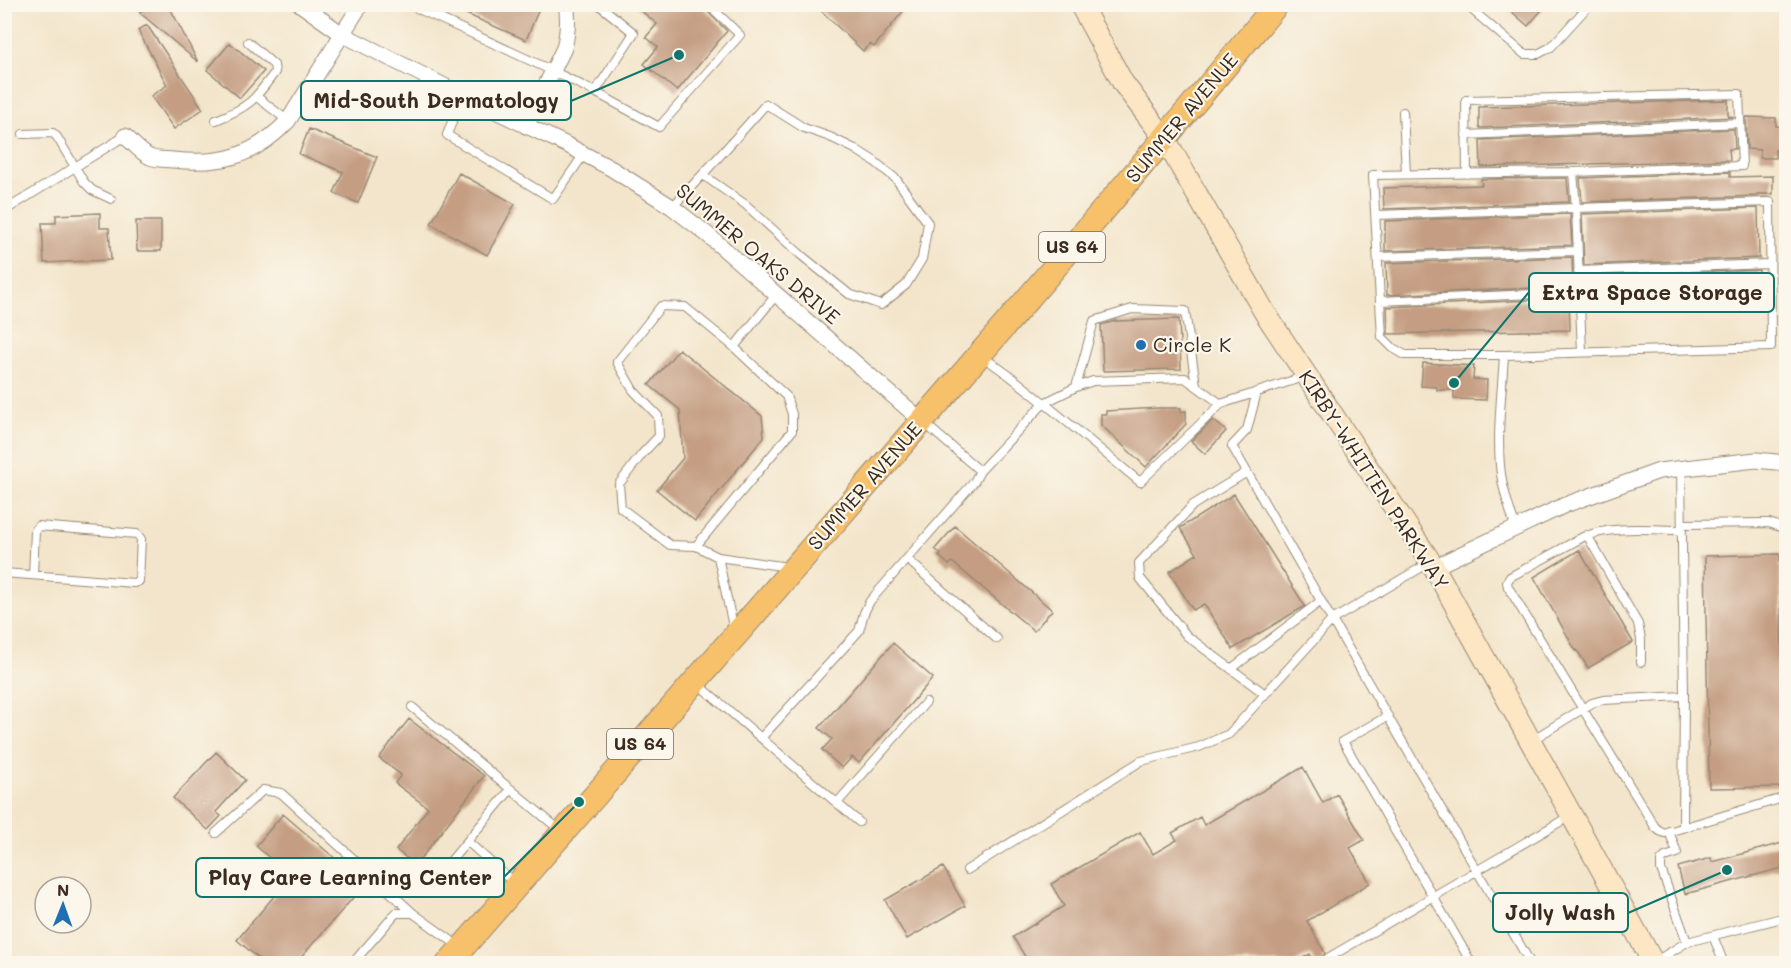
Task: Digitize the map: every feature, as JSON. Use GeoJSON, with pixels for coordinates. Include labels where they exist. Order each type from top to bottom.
{"type":"FeatureCollection","features":[{"type":"Feature","properties":{"kind":"main road","name":"KIRBY-WHITTEN PARKWAY"},"geometry":{"type":"LineString","coordinates":[[1080,4],[1123,83],[1165,139],[1265,313],[1432,565],[1653,963]]}},
{"type":"Feature","properties":{"kind":"main road","name":"SUMMER AVENUE"},"geometry":{"type":"LineString","coordinates":[[455,956],[980,354],[1165,139],[1277,4]]}},
{"type":"Feature","properties":{"kind":"street","name":"SUMMER OAKS DRIVE"},"geometry":{"type":"LineString","coordinates":[[300,4],[342,34],[584,153],[672,207],[922,421]]}},
{"type":"Feature","properties":{"kind":"street"},"geometry":{"type":"LineString","coordinates":[[125,136],[150,158],[180,161],[234,158],[255,148],[272,137],[288,121],[361,4]]}},
{"type":"Feature","properties":{"kind":"street"},"geometry":{"type":"LineString","coordinates":[[526,126],[568,34],[569,20],[566,4]]}},
{"type":"Feature","properties":{"kind":"street"},"geometry":{"type":"LineString","coordinates":[[1432,565],[1565,505],[1659,471],[1756,460],[1786,463]]}},
{"type":"Feature","properties":{"kind":"lane"},"geometry":{"type":"LineString","coordinates":[[408,4],[553,71],[659,127],[740,35],[708,4]]}},
{"type":"Feature","properties":{"kind":"lane"},"geometry":{"type":"LineString","coordinates":[[595,92],[634,33],[598,4]]}},
{"type":"Feature","properties":{"kind":"lane"},"geometry":{"type":"LineString","coordinates":[[1465,4],[1524,54],[1538,54],[1551,47],[1590,4]]}},
{"type":"Feature","properties":{"kind":"lane"},"geometry":{"type":"LineString","coordinates":[[216,120],[241,110],[257,97],[275,72],[274,65],[248,42]]}},
{"type":"Feature","properties":{"kind":"lane"},"geometry":{"type":"LineString","coordinates":[[462,94],[447,135],[554,199],[584,153]]}},
{"type":"Feature","properties":{"kind":"lane"},"geometry":{"type":"LineString","coordinates":[[1376,216],[1770,202],[1771,347],[1504,355],[1405,355],[1382,338],[1373,175],[1406,174],[1467,174],[1573,172],[1742,166],[1739,94],[1466,100],[1467,174]]}},
{"type":"Feature","properties":{"kind":"lane"},"geometry":{"type":"LineString","coordinates":[[257,97],[288,121]]}},
{"type":"Feature","properties":{"kind":"lane"},"geometry":{"type":"LineString","coordinates":[[672,207],[703,176],[766,104],[804,128],[855,149],[896,179],[928,223],[922,259],[906,285],[881,305],[849,294],[801,255],[746,205],[703,176]]}},
{"type":"Feature","properties":{"kind":"lane"},"geometry":{"type":"LineString","coordinates":[[1403,112],[1406,174]]}},
{"type":"Feature","properties":{"kind":"lane"},"geometry":{"type":"LineString","coordinates":[[1466,135],[1740,123]]}},
{"type":"Feature","properties":{"kind":"lane"},"geometry":{"type":"LineString","coordinates":[[23,134],[53,134],[84,182],[92,190],[111,198]]}},
{"type":"Feature","properties":{"kind":"lane"},"geometry":{"type":"LineString","coordinates":[[4,211],[125,136]]}},
{"type":"Feature","properties":{"kind":"lane"},"geometry":{"type":"LineString","coordinates":[[1573,172],[1582,352]]}},
{"type":"Feature","properties":{"kind":"lane"},"geometry":{"type":"LineString","coordinates":[[1378,257],[1577,251]]}},
{"type":"Feature","properties":{"kind":"lane"},"geometry":{"type":"LineString","coordinates":[[1578,271],[1770,264]]}},
{"type":"Feature","properties":{"kind":"lane"},"geometry":{"type":"LineString","coordinates":[[1380,301],[1579,292]]}},
{"type":"Feature","properties":{"kind":"lane"},"geometry":{"type":"LineString","coordinates":[[734,347],[776,295]]}},
{"type":"Feature","properties":{"kind":"lane"},"geometry":{"type":"LineString","coordinates":[[696,546],[792,431],[792,414],[786,396],[734,347],[686,307],[661,306],[617,362],[633,390],[658,416],[658,436],[619,484],[621,508],[670,545],[696,546],[718,557],[794,568]]}},
{"type":"Feature","properties":{"kind":"lane"},"geometry":{"type":"LineString","coordinates":[[1076,387],[1094,321],[1132,309],[1185,311],[1196,385]]}},
{"type":"Feature","properties":{"kind":"lane"},"geometry":{"type":"LineString","coordinates":[[980,354],[1140,482],[1221,404],[1306,376]]}},
{"type":"Feature","properties":{"kind":"lane"},"geometry":{"type":"LineString","coordinates":[[1504,355],[1499,435],[1500,468],[1516,529]]}},
{"type":"Feature","properties":{"kind":"lane"},"geometry":{"type":"LineString","coordinates":[[761,738],[859,631],[870,602],[981,471],[1044,403],[1093,381],[1185,378],[1221,404]]}},
{"type":"Feature","properties":{"kind":"lane"},"geometry":{"type":"LineString","coordinates":[[1257,392],[1247,430],[1232,446],[1531,963]]}},
{"type":"Feature","properties":{"kind":"lane"},"geometry":{"type":"LineString","coordinates":[[922,421],[981,471]]}},
{"type":"Feature","properties":{"kind":"lane"},"geometry":{"type":"LineString","coordinates":[[1682,468],[1683,827]]}},
{"type":"Feature","properties":{"kind":"lane"},"geometry":{"type":"LineString","coordinates":[[1247,472],[1193,505],[1139,563],[1140,578],[1186,636],[1265,694]]}},
{"type":"Feature","properties":{"kind":"lane"},"geometry":{"type":"LineString","coordinates":[[1786,529],[1769,523],[1595,532],[1510,577],[1507,582],[1581,709],[1655,827],[1660,831],[1665,833],[1786,798]]}},
{"type":"Feature","properties":{"kind":"lane"},"geometry":{"type":"LineString","coordinates":[[4,573],[134,584],[139,581],[141,539],[137,534],[38,526],[35,531],[33,575]]}},
{"type":"Feature","properties":{"kind":"lane"},"geometry":{"type":"LineString","coordinates":[[1587,536],[1638,624],[1641,639],[1641,662]]}},
{"type":"Feature","properties":{"kind":"lane"},"geometry":{"type":"LineString","coordinates":[[718,557],[735,635]]}},
{"type":"Feature","properties":{"kind":"lane"},"geometry":{"type":"LineString","coordinates":[[907,559],[997,639]]}},
{"type":"Feature","properties":{"kind":"lane"},"geometry":{"type":"LineString","coordinates":[[967,870],[1141,761],[1199,747],[1228,734],[1332,620],[1432,565]]}},
{"type":"Feature","properties":{"kind":"lane"},"geometry":{"type":"LineString","coordinates":[[1231,669],[1321,601]]}},
{"type":"Feature","properties":{"kind":"lane"},"geometry":{"type":"LineString","coordinates":[[694,681],[859,822]]}},
{"type":"Feature","properties":{"kind":"lane"},"geometry":{"type":"LineString","coordinates":[[1530,741],[1592,703],[1603,700],[1684,696]]}},
{"type":"Feature","properties":{"kind":"lane"},"geometry":{"type":"LineString","coordinates":[[837,803],[926,702]]}},
{"type":"Feature","properties":{"kind":"lane"},"geometry":{"type":"LineString","coordinates":[[412,707],[562,833]]}},
{"type":"Feature","properties":{"kind":"lane"},"geometry":{"type":"LineString","coordinates":[[1388,716],[1342,741],[1472,963]]}},
{"type":"Feature","properties":{"kind":"lane"},"geometry":{"type":"LineString","coordinates":[[428,888],[511,789]]}},
{"type":"Feature","properties":{"kind":"lane"},"geometry":{"type":"LineString","coordinates":[[216,833],[263,790],[281,793],[413,913],[455,956]]}},
{"type":"Feature","properties":{"kind":"lane"},"geometry":{"type":"LineString","coordinates":[[1328,958],[1571,815]]}},
{"type":"Feature","properties":{"kind":"lane"},"geometry":{"type":"LineString","coordinates":[[1670,831],[1677,853],[1665,857],[1661,861],[1661,869],[1687,942]]}},
{"type":"Feature","properties":{"kind":"lane"},"geometry":{"type":"LineString","coordinates":[[468,842],[516,884]]}},
{"type":"Feature","properties":{"kind":"lane"},"geometry":{"type":"LineString","coordinates":[[352,963],[396,913],[413,913]]}},
{"type":"Feature","properties":{"kind":"lane"},"geometry":{"type":"LineString","coordinates":[[1653,963],[1687,942],[1786,917]]}},
{"type":"Feature","properties":{"kind":"lane"},"geometry":{"type":"LineString","coordinates":[[1713,936],[1724,963]]}},
{"type":"Feature","properties":{"kind":"building"},"geometry":{"type":"Polygon","coordinates":[[[155,4],[168,4],[198,62],[139,12],[155,4]]]}},
{"type":"Feature","properties":{"kind":"building"},"geometry":{"type":"Polygon","coordinates":[[[443,4],[541,4],[526,40],[443,4]]]}},
{"type":"Feature","properties":{"kind":"building"},"geometry":{"type":"Polygon","coordinates":[[[633,4],[700,4],[727,31],[677,91],[644,64],[658,47],[646,37],[657,24],[633,4]]]}},
{"type":"Feature","properties":{"kind":"building"},"geometry":{"type":"Polygon","coordinates":[[[814,4],[909,4],[874,47],[870,44],[863,51],[814,4]]]}},
{"type":"Feature","properties":{"kind":"building"},"geometry":{"type":"Polygon","coordinates":[[[1503,4],[1547,4],[1528,26],[1503,4]]]}},
{"type":"Feature","properties":{"kind":"building"},"geometry":{"type":"Polygon","coordinates":[[[147,25],[203,109],[174,129],[151,96],[167,85],[138,30],[147,25]]]}},
{"type":"Feature","properties":{"kind":"building"},"geometry":{"type":"Polygon","coordinates":[[[230,43],[264,71],[240,98],[207,70],[230,43]]]}},
{"type":"Feature","properties":{"kind":"building"},"geometry":{"type":"Polygon","coordinates":[[[1728,100],[1728,116],[1734,117],[1480,128],[1479,125],[1479,107],[1728,100]]]}},
{"type":"Feature","properties":{"kind":"building"},"geometry":{"type":"Polygon","coordinates":[[[1746,117],[1776,118],[1776,126],[1784,127],[1783,150],[1775,150],[1775,158],[1760,158],[1760,150],[1747,149],[1746,117]]]}},
{"type":"Feature","properties":{"kind":"building"},"geometry":{"type":"Polygon","coordinates":[[[309,129],[377,157],[358,203],[334,193],[343,172],[299,154],[309,129]]]}},
{"type":"Feature","properties":{"kind":"building"},"geometry":{"type":"Polygon","coordinates":[[[1734,129],[1735,149],[1729,149],[1730,160],[1481,167],[1480,140],[1734,129]]]}},
{"type":"Feature","properties":{"kind":"building"},"geometry":{"type":"Polygon","coordinates":[[[1730,172],[1730,177],[1773,176],[1773,194],[1582,202],[1580,178],[1730,172]]]}},
{"type":"Feature","properties":{"kind":"building"},"geometry":{"type":"Polygon","coordinates":[[[459,173],[515,204],[487,255],[431,224],[459,173]]]}},
{"type":"Feature","properties":{"kind":"building"},"geometry":{"type":"Polygon","coordinates":[[[1567,178],[1569,202],[1384,209],[1383,188],[1482,185],[1481,179],[1567,178]]]}},
{"type":"Feature","properties":{"kind":"building"},"geometry":{"type":"Polygon","coordinates":[[[1758,208],[1759,258],[1584,265],[1582,214],[1758,208]]]}},
{"type":"Feature","properties":{"kind":"building"},"geometry":{"type":"Polygon","coordinates":[[[100,213],[100,228],[109,228],[111,260],[44,263],[42,223],[56,223],[56,215],[100,213]]]}},
{"type":"Feature","properties":{"kind":"building"},"geometry":{"type":"Polygon","coordinates":[[[1570,214],[1572,245],[1385,251],[1385,221],[1570,214]]]}},
{"type":"Feature","properties":{"kind":"building"},"geometry":{"type":"Polygon","coordinates":[[[136,221],[161,221],[161,251],[137,251],[136,221]]]}},
{"type":"Feature","properties":{"kind":"building"},"geometry":{"type":"Polygon","coordinates":[[[1572,257],[1573,286],[1387,295],[1386,263],[1572,257]]]}},
{"type":"Feature","properties":{"kind":"building"},"geometry":{"type":"Polygon","coordinates":[[[1759,270],[1760,294],[1586,298],[1585,277],[1759,270]]]}},
{"type":"Feature","properties":{"kind":"building"},"geometry":{"type":"Polygon","coordinates":[[[1574,298],[1569,299],[1570,330],[1388,334],[1387,307],[1574,298]]]}},
{"type":"Feature","properties":{"kind":"building","name":"Circle K"},"geometry":{"type":"Polygon","coordinates":[[[1179,319],[1181,369],[1103,371],[1101,325],[1115,321],[1179,319]]]}},
{"type":"Feature","properties":{"kind":"building"},"geometry":{"type":"Polygon","coordinates":[[[679,349],[762,416],[764,437],[695,521],[657,490],[683,458],[680,410],[649,385],[679,349]]]}},
{"type":"Feature","properties":{"kind":"building"},"geometry":{"type":"Polygon","coordinates":[[[1423,363],[1474,366],[1473,379],[1487,380],[1486,400],[1454,399],[1454,390],[1437,390],[1437,387],[1421,386],[1423,363]]]}},
{"type":"Feature","properties":{"kind":"building"},"geometry":{"type":"Polygon","coordinates":[[[1181,408],[1181,412],[1186,411],[1186,424],[1146,467],[1101,425],[1101,414],[1106,414],[1106,411],[1181,408]]]}},
{"type":"Feature","properties":{"kind":"building"},"geometry":{"type":"Polygon","coordinates":[[[1213,420],[1226,431],[1205,454],[1191,441],[1213,420]]]}},
{"type":"Feature","properties":{"kind":"building"},"geometry":{"type":"Polygon","coordinates":[[[1234,494],[1305,606],[1233,649],[1204,604],[1193,610],[1169,572],[1197,554],[1180,528],[1234,494]]]}},
{"type":"Feature","properties":{"kind":"building"},"geometry":{"type":"Polygon","coordinates":[[[955,526],[1052,610],[1034,631],[952,562],[949,565],[939,556],[941,554],[935,549],[955,526]]]}},
{"type":"Feature","properties":{"kind":"building"},"geometry":{"type":"Polygon","coordinates":[[[1579,550],[1633,642],[1588,668],[1534,577],[1579,550]]]}},
{"type":"Feature","properties":{"kind":"building"},"geometry":{"type":"Polygon","coordinates":[[[1780,554],[1785,787],[1709,788],[1705,556],[1780,554]]]}},
{"type":"Feature","properties":{"kind":"building"},"geometry":{"type":"Polygon","coordinates":[[[893,643],[933,678],[859,763],[852,757],[842,768],[822,750],[832,739],[819,728],[893,643]]]}},
{"type":"Feature","properties":{"kind":"building"},"geometry":{"type":"Polygon","coordinates":[[[409,719],[484,776],[416,865],[396,850],[428,808],[395,783],[401,775],[379,758],[409,719]]]}},
{"type":"Feature","properties":{"kind":"building"},"geometry":{"type":"Polygon","coordinates":[[[216,752],[245,780],[216,812],[221,816],[208,830],[173,798],[216,752]]]}},
{"type":"Feature","properties":{"kind":"building"},"geometry":{"type":"Polygon","coordinates":[[[1303,767],[1323,803],[1337,794],[1364,840],[1350,848],[1370,883],[1307,921],[1325,953],[1322,959],[1326,963],[1315,963],[1310,954],[1294,963],[1029,963],[1013,937],[1064,906],[1051,884],[1140,832],[1153,854],[1177,840],[1172,833],[1200,817],[1204,825],[1303,767]]]}},
{"type":"Feature","properties":{"kind":"building"},"geometry":{"type":"Polygon","coordinates":[[[283,814],[365,884],[296,963],[264,963],[237,940],[291,876],[256,846],[283,814]]]}},
{"type":"Feature","properties":{"kind":"building"},"geometry":{"type":"Polygon","coordinates":[[[1786,842],[1786,867],[1685,894],[1678,867],[1711,858],[1712,862],[1786,842]]]}},
{"type":"Feature","properties":{"kind":"building"},"geometry":{"type":"Polygon","coordinates":[[[943,867],[965,906],[907,939],[885,900],[943,867]]]}},
{"type":"Feature","properties":{"kind":"place","name":"Mid-South Dermatology"},"geometry":{"type":"Point","coordinates":[679,55]}},
{"type":"Feature","properties":{"kind":"place","name":"Circle K"},"geometry":{"type":"Point","coordinates":[1141,345]}},
{"type":"Feature","properties":{"kind":"place","name":"Extra Space Storage"},"geometry":{"type":"Point","coordinates":[1454,383]}},
{"type":"Feature","properties":{"kind":"place","name":"Play Care Learning Center"},"geometry":{"type":"Point","coordinates":[579,802]}},
{"type":"Feature","properties":{"kind":"place","name":"Jolly Wash"},"geometry":{"type":"Point","coordinates":[1727,870]}}]}
